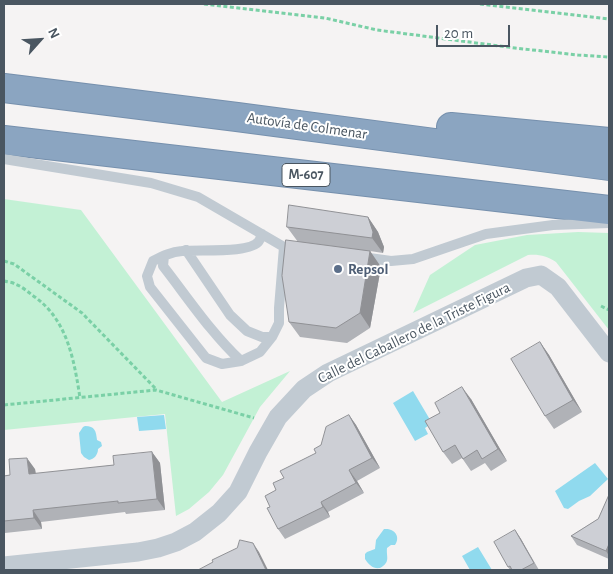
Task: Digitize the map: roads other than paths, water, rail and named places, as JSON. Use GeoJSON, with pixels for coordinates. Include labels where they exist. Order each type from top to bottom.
{"type":"FeatureCollection","features":[{"type":"Feature","properties":{"kind":"highway","name":"Autovía de Colmenar"},"geometry":{"type":"LineString","coordinates":[[4,88],[609,166]]}},
{"type":"Feature","properties":{"kind":"highway"},"geometry":{"type":"LineString","coordinates":[[237,117],[426,125],[609,142]]}},
{"type":"Feature","properties":{"kind":"highway","name":"M-607"},"geometry":{"type":"LineString","coordinates":[[4,140],[609,210]]}},
{"type":"Feature","properties":{"kind":"street","name":"Calle del Caballero de la Triste Figura"},"geometry":{"type":"LineString","coordinates":[[4,566],[138,552],[176,542],[195,532],[219,513],[238,492],[278,417],[304,389],[328,374],[526,278],[542,275],[558,287],[609,353]]}},
{"type":"Feature","properties":{"kind":"lane"},"geometry":{"type":"LineString","coordinates":[[4,159],[151,184],[198,197],[284,247],[304,250]]}},
{"type":"Feature","properties":{"kind":"lane"},"geometry":{"type":"LineString","coordinates":[[352,256],[391,261],[413,259],[486,234],[553,225],[609,223]]}},
{"type":"Feature","properties":{"kind":"lane"},"geometry":{"type":"LineString","coordinates":[[262,234],[260,241],[251,248],[186,250],[172,252],[153,262],[147,276],[150,287],[206,358],[222,364],[241,361],[260,352],[272,337],[279,323],[284,247]]}},
{"type":"Feature","properties":{"kind":"lane"},"geometry":{"type":"LineString","coordinates":[[186,250],[230,314],[247,331],[262,337],[272,337]]}},
{"type":"Feature","properties":{"kind":"lane"},"geometry":{"type":"LineString","coordinates":[[164,256],[163,266],[203,320],[241,361]]}},
{"type":"Feature","properties":{"kind":"water"},"geometry":{"type":"Polygon","coordinates":[[[413,391],[432,423],[425,428],[428,434],[415,441],[393,403],[413,391]]]}},
{"type":"Feature","properties":{"kind":"water"},"geometry":{"type":"Polygon","coordinates":[[[164,415],[166,429],[139,431],[137,417],[164,415]]]}},
{"type":"Feature","properties":{"kind":"water"},"geometry":{"type":"Polygon","coordinates":[[[85,426],[91,427],[94,430],[97,440],[101,442],[102,446],[98,449],[93,459],[89,460],[81,453],[79,433],[85,426]]]}},
{"type":"Feature","properties":{"kind":"water"},"geometry":{"type":"Polygon","coordinates":[[[595,463],[608,479],[590,496],[568,509],[564,508],[555,491],[595,463]]]}},
{"type":"Feature","properties":{"kind":"water"},"geometry":{"type":"Polygon","coordinates":[[[384,529],[396,533],[397,542],[395,545],[387,548],[386,564],[380,568],[375,568],[365,559],[365,554],[375,549],[376,540],[384,529]]]}},
{"type":"Feature","properties":{"kind":"water"},"geometry":{"type":"Polygon","coordinates":[[[478,547],[492,570],[470,570],[462,556],[478,547]]]}},
{"type":"Feature","properties":{"kind":"place","name":"Repsol"},"geometry":{"type":"Point","coordinates":[338,269]}}]}
